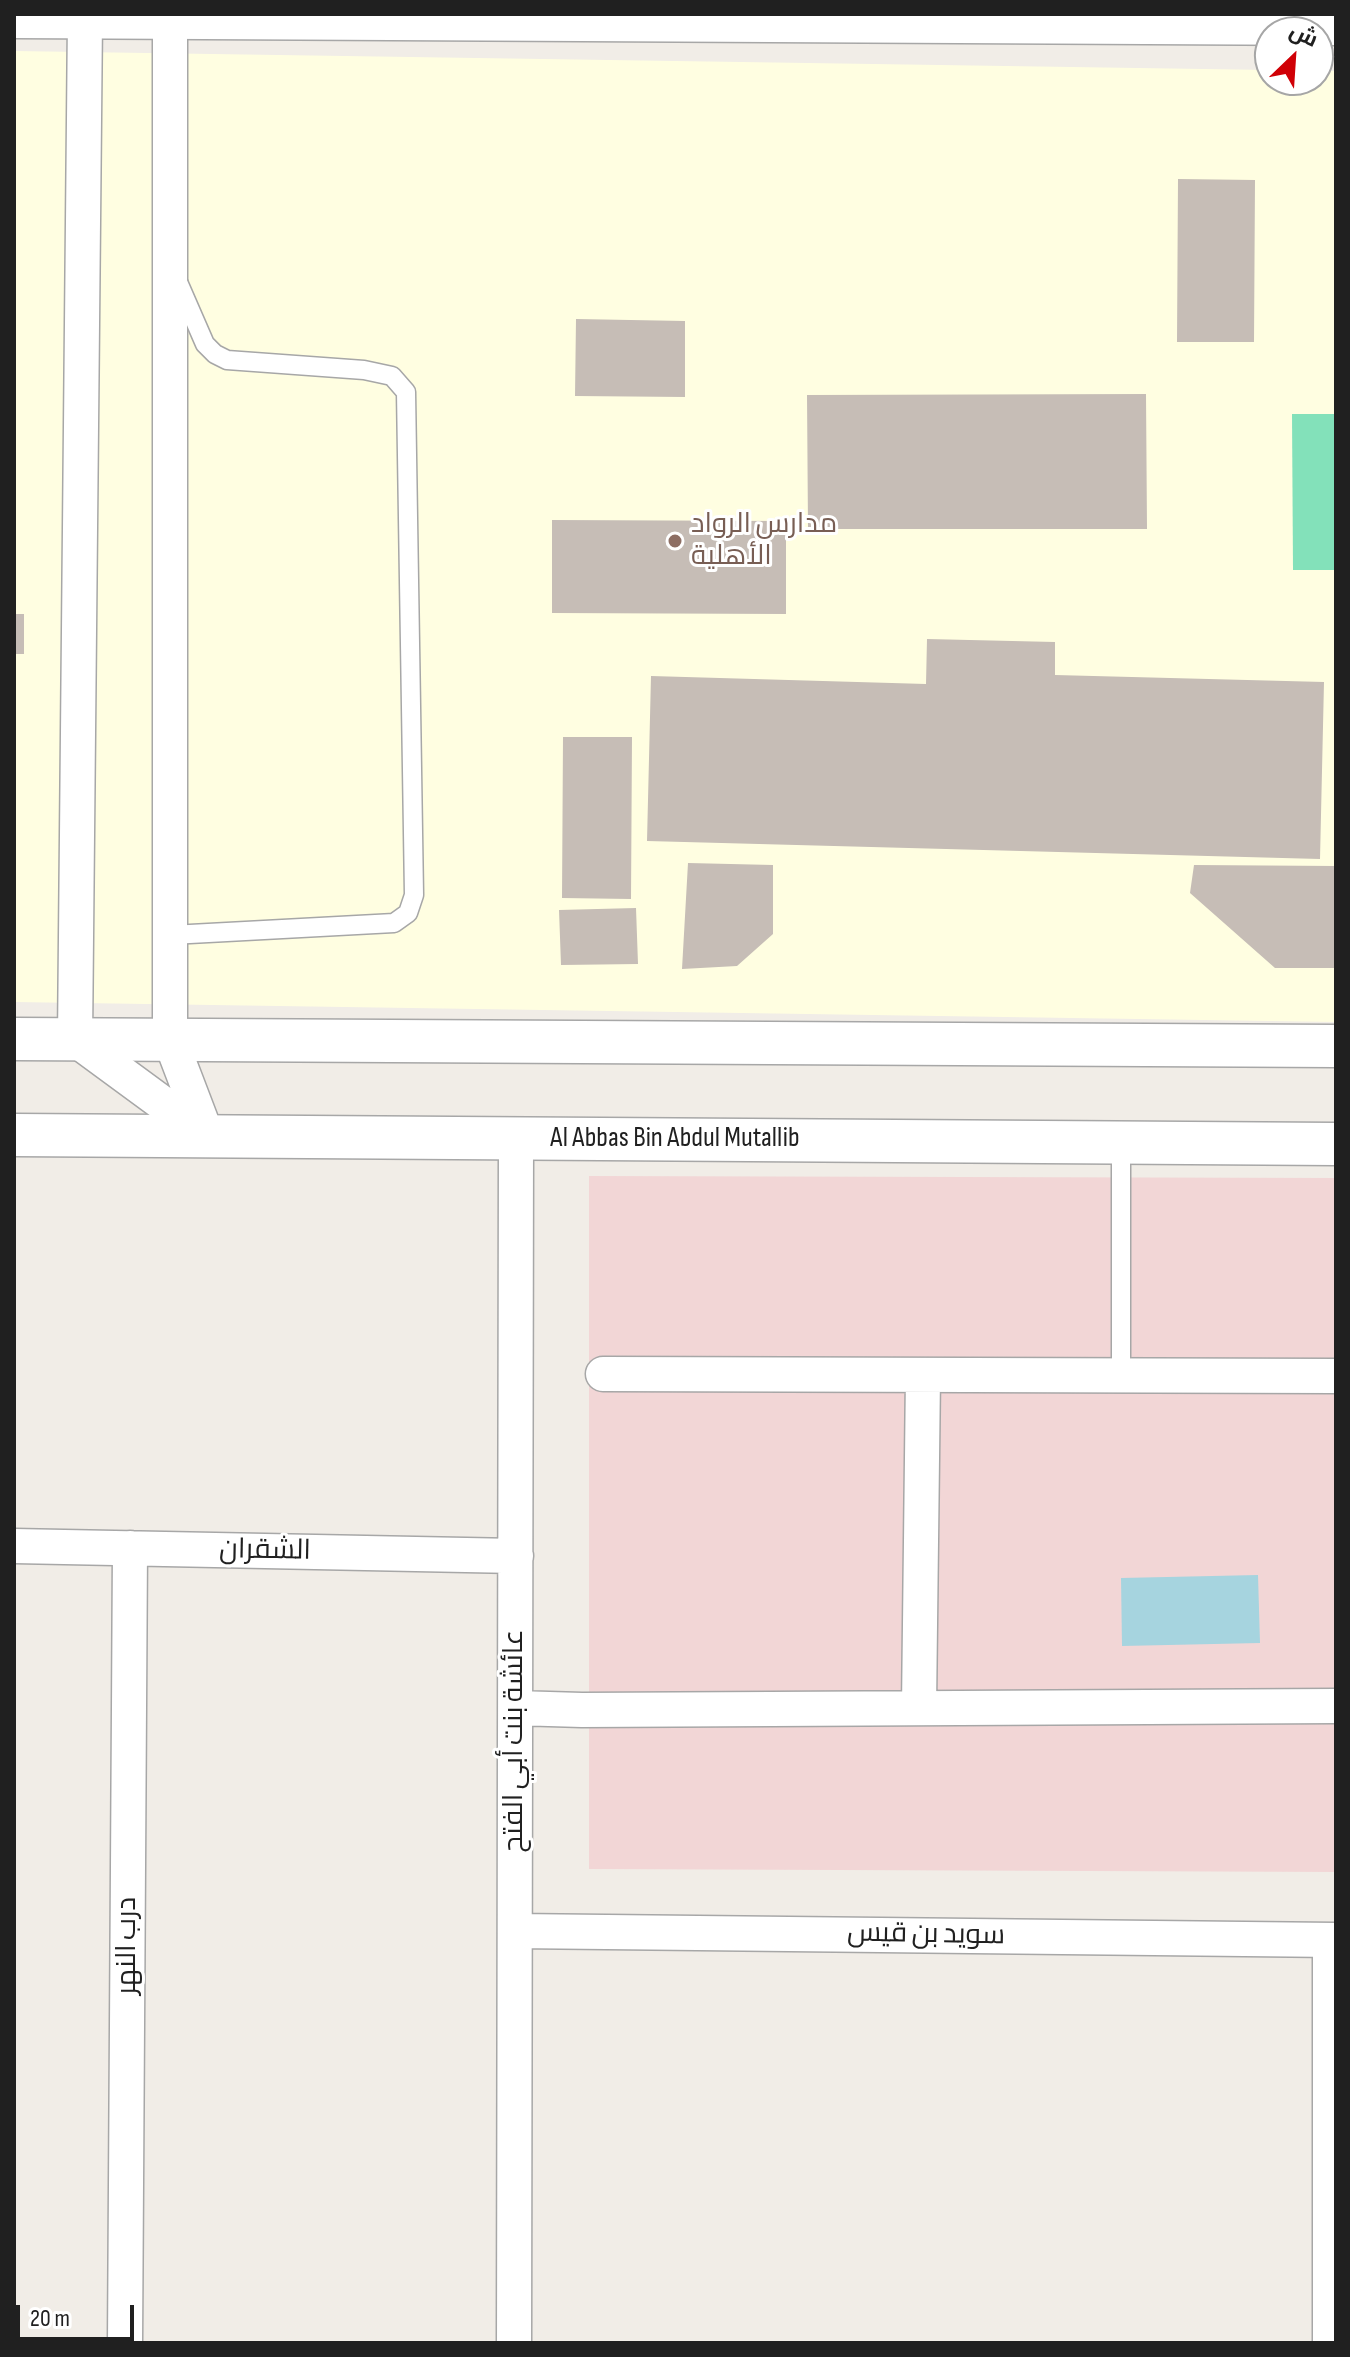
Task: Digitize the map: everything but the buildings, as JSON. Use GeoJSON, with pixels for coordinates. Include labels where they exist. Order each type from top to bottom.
{"type":"FeatureCollection","features":[{"type":"Feature","properties":{"kind":"street"},"geometry":{"type":"LineString","coordinates":[[14,17],[604,17],[1336,24]]}},
{"type":"Feature","properties":{"kind":"street"},"geometry":{"type":"LineString","coordinates":[[75,1039],[85,17]]}},
{"type":"Feature","properties":{"kind":"street"},"geometry":{"type":"LineString","coordinates":[[170,18],[170,1039],[207,1136]]}},
{"type":"Feature","properties":{"kind":"street"},"geometry":{"type":"LineString","coordinates":[[14,1039],[1336,1046]]}},
{"type":"Feature","properties":{"kind":"street"},"geometry":{"type":"LineString","coordinates":[[75,1039],[207,1136]]}},
{"type":"Feature","properties":{"kind":"street","name":"Al Abbas Bin Abdul Mutallib"},"geometry":{"type":"LineString","coordinates":[[14,1135],[1336,1144]]}},
{"type":"Feature","properties":{"kind":"street","name":"عائشة بنت أبي الفتح"},"geometry":{"type":"LineString","coordinates":[[514,2343],[516,1138]]}},
{"type":"Feature","properties":{"kind":"street"},"geometry":{"type":"LineString","coordinates":[[603,1374],[1336,1376]]}},
{"type":"Feature","properties":{"kind":"street"},"geometry":{"type":"LineString","coordinates":[[919,1707],[923,1375]]}},
{"type":"Feature","properties":{"kind":"street","name":"الشقران"},"geometry":{"type":"LineString","coordinates":[[14,1546],[516,1556]]}},
{"type":"Feature","properties":{"kind":"street","name":"درب النهر"},"geometry":{"type":"LineString","coordinates":[[125,2343],[130,1548]]}},
{"type":"Feature","properties":{"kind":"street"},"geometry":{"type":"LineString","coordinates":[[516,1708],[1336,1706]]}},
{"type":"Feature","properties":{"kind":"street","name":"سويد بن قيس"},"geometry":{"type":"LineString","coordinates":[[515,1931],[1333,1940]]}},
{"type":"Feature","properties":{"kind":"street"},"geometry":{"type":"LineString","coordinates":[[1330,2343],[1333,1940]]}},
{"type":"Feature","properties":{"kind":"lane"},"geometry":{"type":"LineString","coordinates":[[170,265],[205,344],[215,354],[227,360],[364,370],[392,376],[406,392],[414,878],[414,895],[408,913],[394,923],[171,935]]}},
{"type":"Feature","properties":{"kind":"lane"},"geometry":{"type":"LineString","coordinates":[[1121,1143],[1121,1375]]}},
{"type":"Feature","properties":{"kind":"shaded area","name":"مدارس الرواد الأهلية"},"geometry":{"type":"Polygon","coordinates":[[[14,51],[1254,70],[1254,96],[1334,96],[1336,71],[1336,1022],[14,1002],[14,51]]]}},
{"type":"Feature","properties":{"kind":"shaded area"},"geometry":{"type":"Polygon","coordinates":[[[589,1176],[1336,1178],[1336,1872],[589,1869],[589,1176]]]}},
{"type":"Feature","properties":{"kind":"green space"},"geometry":{"type":"Polygon","coordinates":[[[1292,414],[1336,414],[1336,570],[1293,570],[1292,414]]]}},
{"type":"Feature","properties":{"kind":"water"},"geometry":{"type":"Polygon","coordinates":[[[1258,1575],[1260,1643],[1122,1646],[1121,1578],[1258,1575]]]}},
{"type":"Feature","properties":{"kind":"place","name":"مدارس الرواد الأهلية"},"geometry":{"type":"Point","coordinates":[675,541]}}]}
